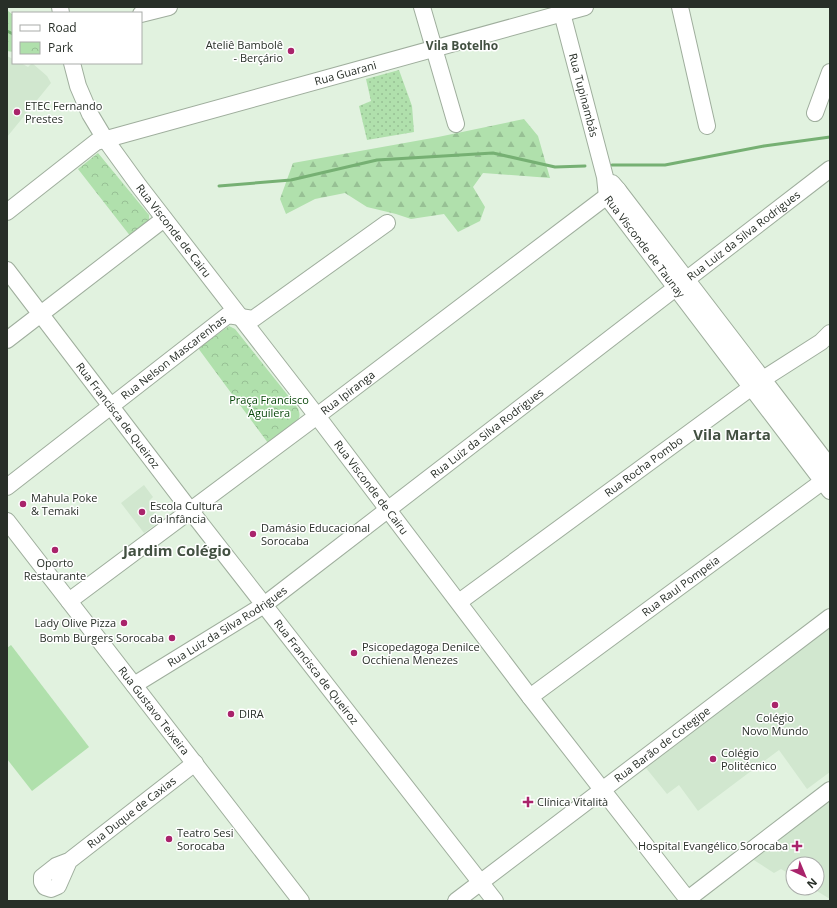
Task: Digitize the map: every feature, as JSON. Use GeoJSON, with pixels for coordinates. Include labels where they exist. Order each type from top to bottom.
{"type":"FeatureCollection","features":[{"type":"Feature","properties":{"kind":"street"},"geometry":{"type":"LineString","coordinates":[[142,14],[169,7]]}},
{"type":"Feature","properties":{"kind":"street"},"geometry":{"type":"LineString","coordinates":[[422,7],[456,124]]}},
{"type":"Feature","properties":{"kind":"street","name":"Rua Guarani"},"geometry":{"type":"LineString","coordinates":[[7,212],[96,142],[585,7]]}},
{"type":"Feature","properties":{"kind":"street"},"geometry":{"type":"LineString","coordinates":[[680,7],[707,126]]}},
{"type":"Feature","properties":{"kind":"street","name":"Rua Tupinambás"},"geometry":{"type":"LineString","coordinates":[[562,13],[605,177]]}},
{"type":"Feature","properties":{"kind":"street","name":"Rua Visconde de Cairu"},"geometry":{"type":"LineString","coordinates":[[72,64],[78,86],[90,114],[105,139],[164,219],[242,318],[530,697],[688,900]]}},
{"type":"Feature","properties":{"kind":"street"},"geometry":{"type":"LineString","coordinates":[[815,113],[830,72]]}},
{"type":"Feature","properties":{"kind":"street","name":"Rua Luiz da Silva Rodrigues"},"geometry":{"type":"LineString","coordinates":[[134,685],[264,604],[830,169]]}},
{"type":"Feature","properties":{"kind":"street","name":"Rua Visconde de Taunay"},"geometry":{"type":"LineString","coordinates":[[605,177],[612,194],[757,383],[827,483]]}},
{"type":"Feature","properties":{"kind":"street","name":"Rua Ipiranga"},"geometry":{"type":"LineString","coordinates":[[69,601],[612,194]]}},
{"type":"Feature","properties":{"kind":"street"},"geometry":{"type":"LineString","coordinates":[[7,340],[164,219]]}},
{"type":"Feature","properties":{"kind":"street","name":"Rua Nelson Mascarenhas"},"geometry":{"type":"LineString","coordinates":[[7,487],[228,315],[253,319],[387,223]]}},
{"type":"Feature","properties":{"kind":"street","name":"Rua Francisca de Queiroz"},"geometry":{"type":"LineString","coordinates":[[7,270],[190,510],[495,901]]}},
{"type":"Feature","properties":{"kind":"street","name":"Rua Rocha Pombo"},"geometry":{"type":"LineString","coordinates":[[459,602],[757,383],[821,342],[830,334]]}},
{"type":"Feature","properties":{"kind":"street","name":"Rua Visconde de Taunay"},"geometry":{"type":"LineString","coordinates":[[757,383],[830,467]]}},
{"type":"Feature","properties":{"kind":"street","name":"Rua Raul Pompeia"},"geometry":{"type":"LineString","coordinates":[[530,697],[827,483]]}},
{"type":"Feature","properties":{"kind":"street","name":"Rua Gustavo Teixeira"},"geometry":{"type":"LineString","coordinates":[[7,521],[301,901]]}},
{"type":"Feature","properties":{"kind":"street","name":"Rua Barão de Cotegipe"},"geometry":{"type":"LineString","coordinates":[[456,901],[830,617]]}},
{"type":"Feature","properties":{"kind":"street","name":"Rua Duque de Caxias"},"geometry":{"type":"LineString","coordinates":[[69,861],[195,763]]}},
{"type":"Feature","properties":{"kind":"street"},"geometry":{"type":"LineString","coordinates":[[688,900],[830,790]]}},
{"type":"Feature","properties":{"kind":"shaded area","name":"ETEC Fernando Prestes"},"geometry":{"type":"Polygon","coordinates":[[[7,56],[12,58],[12,64],[23,64],[28,67],[33,64],[47,76],[51,83],[7,137],[7,56]]]}},
{"type":"Feature","properties":{"kind":"shaded area","name":"Escola Cultura da Infância"},"geometry":{"type":"Polygon","coordinates":[[[144,485],[153,497],[149,501],[152,504],[156,501],[161,508],[150,517],[156,524],[144,533],[121,503],[144,485]]]}},
{"type":"Feature","properties":{"kind":"shaded area"},"geometry":{"type":"Polygon","coordinates":[[[830,628],[830,772],[807,789],[779,750],[698,811],[679,785],[667,794],[646,768],[830,628]]]}},
{"type":"Feature","properties":{"kind":"shaded area","name":"Hospital Evangélico Sorocaba"},"geometry":{"type":"Polygon","coordinates":[[[830,797],[830,899],[825,896],[825,856],[785,856],[785,871],[781,869],[774,873],[749,857],[830,797]]]}},
{"type":"Feature","properties":{"kind":"green space"},"geometry":{"type":"Polygon","coordinates":[[[7,10],[12,14],[12,52],[7,51],[7,10]]]}},
{"type":"Feature","properties":{"kind":"green space"},"geometry":{"type":"Polygon","coordinates":[[[399,70],[412,106],[414,132],[367,140],[359,106],[371,101],[366,79],[399,70]]]}},
{"type":"Feature","properties":{"kind":"green space"},"geometry":{"type":"Polygon","coordinates":[[[524,119],[538,136],[550,178],[483,173],[473,187],[485,207],[480,221],[458,232],[444,214],[411,219],[367,207],[345,193],[315,199],[286,214],[280,199],[293,163],[438,137],[524,119]]]}},
{"type":"Feature","properties":{"kind":"green space"},"geometry":{"type":"Polygon","coordinates":[[[98,153],[149,215],[149,220],[131,237],[78,169],[98,153]]]}},
{"type":"Feature","properties":{"kind":"green space","name":"Praça Francisco Aguilera"},"geometry":{"type":"Polygon","coordinates":[[[229,326],[235,329],[294,403],[299,412],[299,418],[294,424],[268,443],[198,348],[229,326]]]}},
{"type":"Feature","properties":{"kind":"green space"},"geometry":{"type":"Polygon","coordinates":[[[11,645],[89,747],[32,791],[7,759],[7,648],[11,645]]]}},
{"type":"Feature","properties":{"kind":"waterway"},"geometry":{"type":"LineString","coordinates":[[7,31],[12,34]]}},
{"type":"Feature","properties":{"kind":"waterway"},"geometry":{"type":"LineString","coordinates":[[612,165],[665,165],[764,146],[830,137]]}},
{"type":"Feature","properties":{"kind":"waterway"},"geometry":{"type":"LineString","coordinates":[[219,186],[291,180],[377,160],[493,153],[555,167],[585,166]]}},
{"type":"Feature","properties":{"kind":"place","name":"Ateliê Bambolê - Berçário"},"geometry":{"type":"Point","coordinates":[291,51]}},
{"type":"Feature","properties":{"kind":"place","name":"ETEC Fernando Prestes"},"geometry":{"type":"Point","coordinates":[17,112]}},
{"type":"Feature","properties":{"kind":"place","name":"Mahula Poke & Temaki"},"geometry":{"type":"Point","coordinates":[23,504]}},
{"type":"Feature","properties":{"kind":"place","name":"Escola Cultura da Infância"},"geometry":{"type":"Point","coordinates":[142,512]}},
{"type":"Feature","properties":{"kind":"place","name":"Damásio Educacional Sorocaba"},"geometry":{"type":"Point","coordinates":[253,534]}},
{"type":"Feature","properties":{"kind":"place","name":"Oporto Restaurante"},"geometry":{"type":"Point","coordinates":[55,550]}},
{"type":"Feature","properties":{"kind":"place","name":"Lady Olive Pizza"},"geometry":{"type":"Point","coordinates":[124,623]}},
{"type":"Feature","properties":{"kind":"place","name":"Bomb Burgers Sorocaba"},"geometry":{"type":"Point","coordinates":[172,638]}},
{"type":"Feature","properties":{"kind":"place","name":"Psicopedagoga Denilce Occhiena Menezes"},"geometry":{"type":"Point","coordinates":[354,653]}},
{"type":"Feature","properties":{"kind":"place","name":"Colégio Novo Mundo"},"geometry":{"type":"Point","coordinates":[775,705]}},
{"type":"Feature","properties":{"kind":"place","name":"DIRA"},"geometry":{"type":"Point","coordinates":[231,714]}},
{"type":"Feature","properties":{"kind":"place","name":"Colégio Politécnico"},"geometry":{"type":"Point","coordinates":[713,759]}},
{"type":"Feature","properties":{"kind":"place","name":"Clínica Vitalità"},"geometry":{"type":"Point","coordinates":[528,802]}},
{"type":"Feature","properties":{"kind":"place","name":"Teatro Sesi Sorocaba"},"geometry":{"type":"Point","coordinates":[169,839]}},
{"type":"Feature","properties":{"kind":"place","name":"Hospital Evangélico Sorocaba"},"geometry":{"type":"Point","coordinates":[797,846]}},
{"type":"Feature","properties":{"kind":"district","name":"Vila Botelho"},"geometry":{"type":"Point","coordinates":[462,46]}},
{"type":"Feature","properties":{"kind":"district","name":"Vila Marta"},"geometry":{"type":"Point","coordinates":[732,435]}},
{"type":"Feature","properties":{"kind":"district","name":"Jardim Colégio"},"geometry":{"type":"Point","coordinates":[177,551]}}]}
